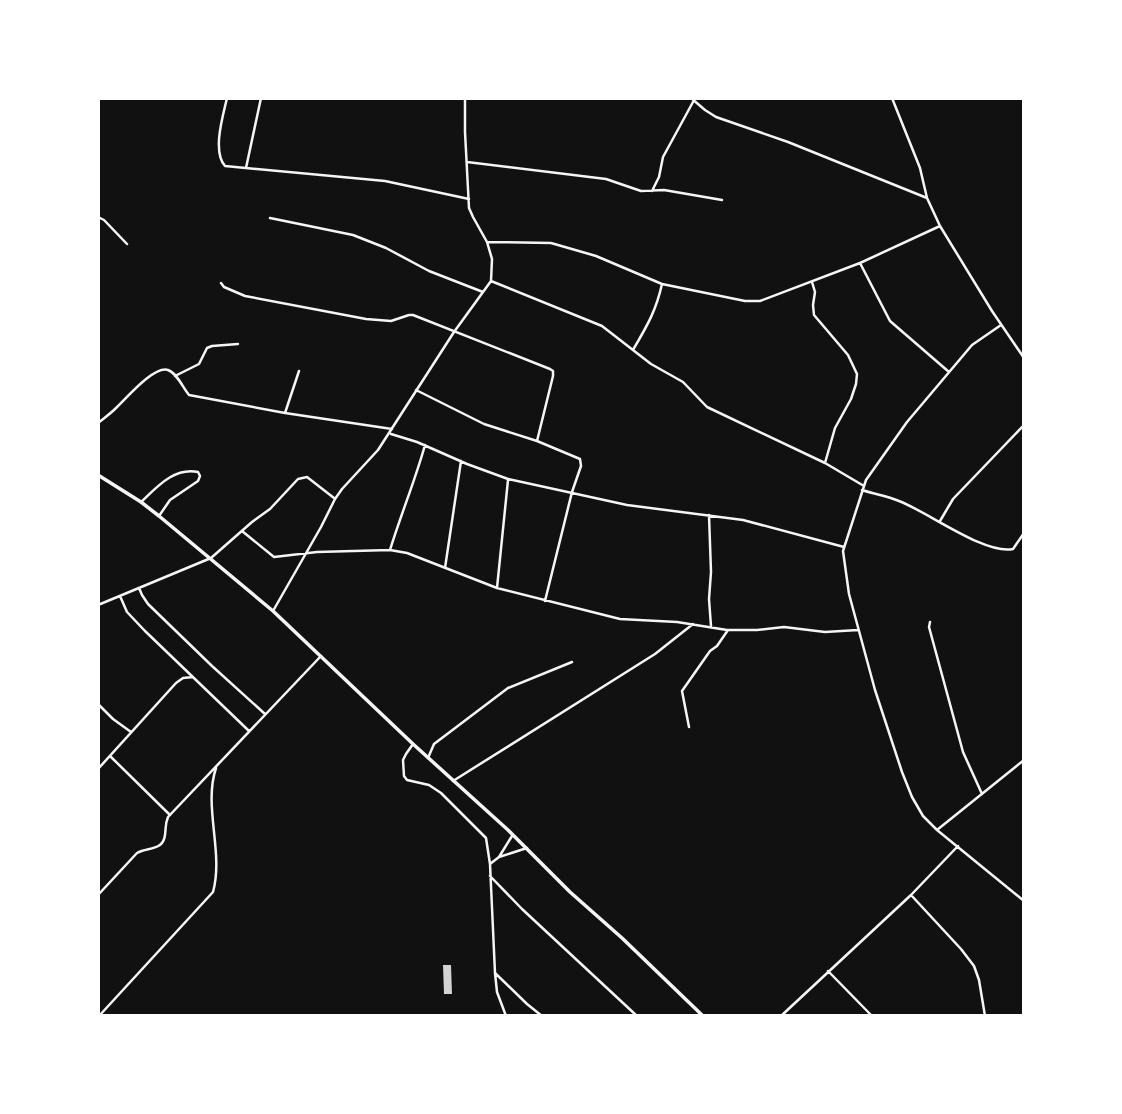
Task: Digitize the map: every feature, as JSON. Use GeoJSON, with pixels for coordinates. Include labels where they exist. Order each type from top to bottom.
{"type":"FeatureCollection","features":[{"type":"Feature","properties":{"kind":"street"},"geometry":{"type":"LineString","coordinates":[[226,98],[218,145],[219,157],[225,166],[385,181],[469,199]]}},
{"type":"Feature","properties":{"kind":"street"},"geometry":{"type":"LineString","coordinates":[[246,168],[261,98]]}},
{"type":"Feature","properties":{"kind":"street"},"geometry":{"type":"LineString","coordinates":[[273,611],[335,499],[378,450],[454,332],[491,281],[492,259],[487,242],[473,217],[469,199],[466,98]]}},
{"type":"Feature","properties":{"kind":"street"},"geometry":{"type":"LineString","coordinates":[[892,98],[920,168],[927,198],[940,226],[1024,358]]}},
{"type":"Feature","properties":{"kind":"street"},"geometry":{"type":"LineString","coordinates":[[652,191],[659,177],[663,157],[692,99],[716,117],[788,142],[927,198]]}},
{"type":"Feature","properties":{"kind":"street"},"geometry":{"type":"LineString","coordinates":[[467,162],[606,179],[641,191],[674,191],[722,200]]}},
{"type":"Feature","properties":{"kind":"street"},"geometry":{"type":"LineString","coordinates":[[98,217],[127,244]]}},
{"type":"Feature","properties":{"kind":"street"},"geometry":{"type":"LineString","coordinates":[[270,218],[353,235],[386,248],[429,271],[484,292]]}},
{"type":"Feature","properties":{"kind":"street"},"geometry":{"type":"LineString","coordinates":[[487,242],[551,243],[596,256],[662,284],[745,301],[760,301],[860,263],[940,226]]}},
{"type":"Feature","properties":{"kind":"street"},"geometry":{"type":"LineString","coordinates":[[860,263],[890,321],[949,372]]}},
{"type":"Feature","properties":{"kind":"street"},"geometry":{"type":"LineString","coordinates":[[491,281],[602,326],[651,364],[683,382],[707,407],[825,463],[864,486]]}},
{"type":"Feature","properties":{"kind":"street"},"geometry":{"type":"LineString","coordinates":[[812,281],[815,292],[814,315],[848,355],[857,374],[851,400],[835,428],[825,463]]}},
{"type":"Feature","properties":{"kind":"street"},"geometry":{"type":"LineString","coordinates":[[221,283],[245,296],[386,321],[413,315],[553,371],[554,376],[537,440]]}},
{"type":"Feature","properties":{"kind":"street"},"geometry":{"type":"LineString","coordinates":[[632,350],[653,315],[662,284]]}},
{"type":"Feature","properties":{"kind":"street"},"geometry":{"type":"LineString","coordinates":[[1001,325],[972,345],[907,422],[866,480],[843,551],[845,573],[858,630],[875,690],[902,772],[923,816],[1024,901]]}},
{"type":"Feature","properties":{"kind":"street"},"geometry":{"type":"LineString","coordinates":[[175,376],[199,364],[207,348],[238,344]]}},
{"type":"Feature","properties":{"kind":"street"},"geometry":{"type":"LineString","coordinates":[[98,423],[155,372],[164,369],[175,376],[189,396],[390,431],[508,479],[628,505],[743,520],[844,547]]}},
{"type":"Feature","properties":{"kind":"street"},"geometry":{"type":"LineString","coordinates":[[285,413],[299,371]]}},
{"type":"Feature","properties":{"kind":"street"},"geometry":{"type":"LineString","coordinates":[[416,390],[484,424],[537,440],[580,459],[581,466],[545,601]]}},
{"type":"Feature","properties":{"kind":"street"},"geometry":{"type":"LineString","coordinates":[[940,521],[953,499],[1024,425]]}},
{"type":"Feature","properties":{"kind":"street"},"geometry":{"type":"LineString","coordinates":[[390,550],[425,445]]}},
{"type":"Feature","properties":{"kind":"street"},"geometry":{"type":"LineString","coordinates":[[445,568],[461,461]]}},
{"type":"Feature","properties":{"kind":"street"},"geometry":{"type":"LineString","coordinates":[[141,502],[177,473],[188,470],[198,472],[198,481],[170,500],[159,516]]}},
{"type":"Feature","properties":{"kind":"street"},"geometry":{"type":"LineString","coordinates":[[98,475],[141,502],[273,611],[703,1016]]}},
{"type":"Feature","properties":{"kind":"street"},"geometry":{"type":"LineString","coordinates":[[98,605],[211,558],[271,509],[298,479],[307,477],[335,499]]}},
{"type":"Feature","properties":{"kind":"street"},"geometry":{"type":"LineString","coordinates":[[497,588],[508,479]]}},
{"type":"Feature","properties":{"kind":"street"},"geometry":{"type":"LineString","coordinates":[[862,490],[899,501],[984,544],[1002,550],[1013,549],[1024,533]]}},
{"type":"Feature","properties":{"kind":"street"},"geometry":{"type":"LineString","coordinates":[[709,515],[711,626]]}},
{"type":"Feature","properties":{"kind":"street"},"geometry":{"type":"LineString","coordinates":[[242,531],[274,557],[339,551],[390,550],[407,553],[497,588],[620,619],[693,624],[728,630],[784,627],[825,632],[858,630]]}},
{"type":"Feature","properties":{"kind":"street"},"geometry":{"type":"LineString","coordinates":[[139,587],[148,604],[265,714]]}},
{"type":"Feature","properties":{"kind":"street"},"geometry":{"type":"LineString","coordinates":[[120,596],[133,619],[249,731]]}},
{"type":"Feature","properties":{"kind":"street"},"geometry":{"type":"LineString","coordinates":[[930,622],[929,627],[962,752],[982,794]]}},
{"type":"Feature","properties":{"kind":"street"},"geometry":{"type":"LineString","coordinates":[[453,781],[655,654],[693,624]]}},
{"type":"Feature","properties":{"kind":"street"},"geometry":{"type":"LineString","coordinates":[[689,727],[682,691],[728,630]]}},
{"type":"Feature","properties":{"kind":"street"},"geometry":{"type":"LineString","coordinates":[[98,895],[137,853],[159,846],[163,842],[165,824],[170,815],[321,656]]}},
{"type":"Feature","properties":{"kind":"street"},"geometry":{"type":"LineString","coordinates":[[428,758],[434,744],[508,688],[572,662]]}},
{"type":"Feature","properties":{"kind":"street"},"geometry":{"type":"LineString","coordinates":[[98,769],[176,683],[183,678],[193,677]]}},
{"type":"Feature","properties":{"kind":"street"},"geometry":{"type":"LineString","coordinates":[[98,704],[131,732]]}},
{"type":"Feature","properties":{"kind":"street"},"geometry":{"type":"LineString","coordinates":[[413,744],[403,760],[404,776],[407,780],[429,785],[441,793],[484,835],[490,876],[497,992],[506,1016]]}},
{"type":"Feature","properties":{"kind":"street"},"geometry":{"type":"LineString","coordinates":[[110,756],[170,815]]}},
{"type":"Feature","properties":{"kind":"street"},"geometry":{"type":"LineString","coordinates":[[937,830],[1024,761]]}},
{"type":"Feature","properties":{"kind":"street"},"geometry":{"type":"LineString","coordinates":[[99,1016],[213,892],[217,878],[212,791],[217,766]]}},
{"type":"Feature","properties":{"kind":"street"},"geometry":{"type":"LineString","coordinates":[[499,857],[513,835]]}},
{"type":"Feature","properties":{"kind":"street"},"geometry":{"type":"LineString","coordinates":[[781,1016],[911,895],[958,846]]}},
{"type":"Feature","properties":{"kind":"street"},"geometry":{"type":"LineString","coordinates":[[489,864],[499,857],[527,848]]}},
{"type":"Feature","properties":{"kind":"street"},"geometry":{"type":"LineString","coordinates":[[490,876],[637,1016]]}},
{"type":"Feature","properties":{"kind":"street"},"geometry":{"type":"LineString","coordinates":[[911,895],[974,966],[985,1016]]}},
{"type":"Feature","properties":{"kind":"street"},"geometry":{"type":"LineString","coordinates":[[828,971],[872,1016]]}},
{"type":"Feature","properties":{"kind":"street"},"geometry":{"type":"LineString","coordinates":[[495,973],[542,1016]]}},
{"type":"Feature","properties":{"kind":"building"},"geometry":{"type":"Polygon","coordinates":[[[443,965],[451,965],[452,994],[444,994],[443,965]]]}}]}
